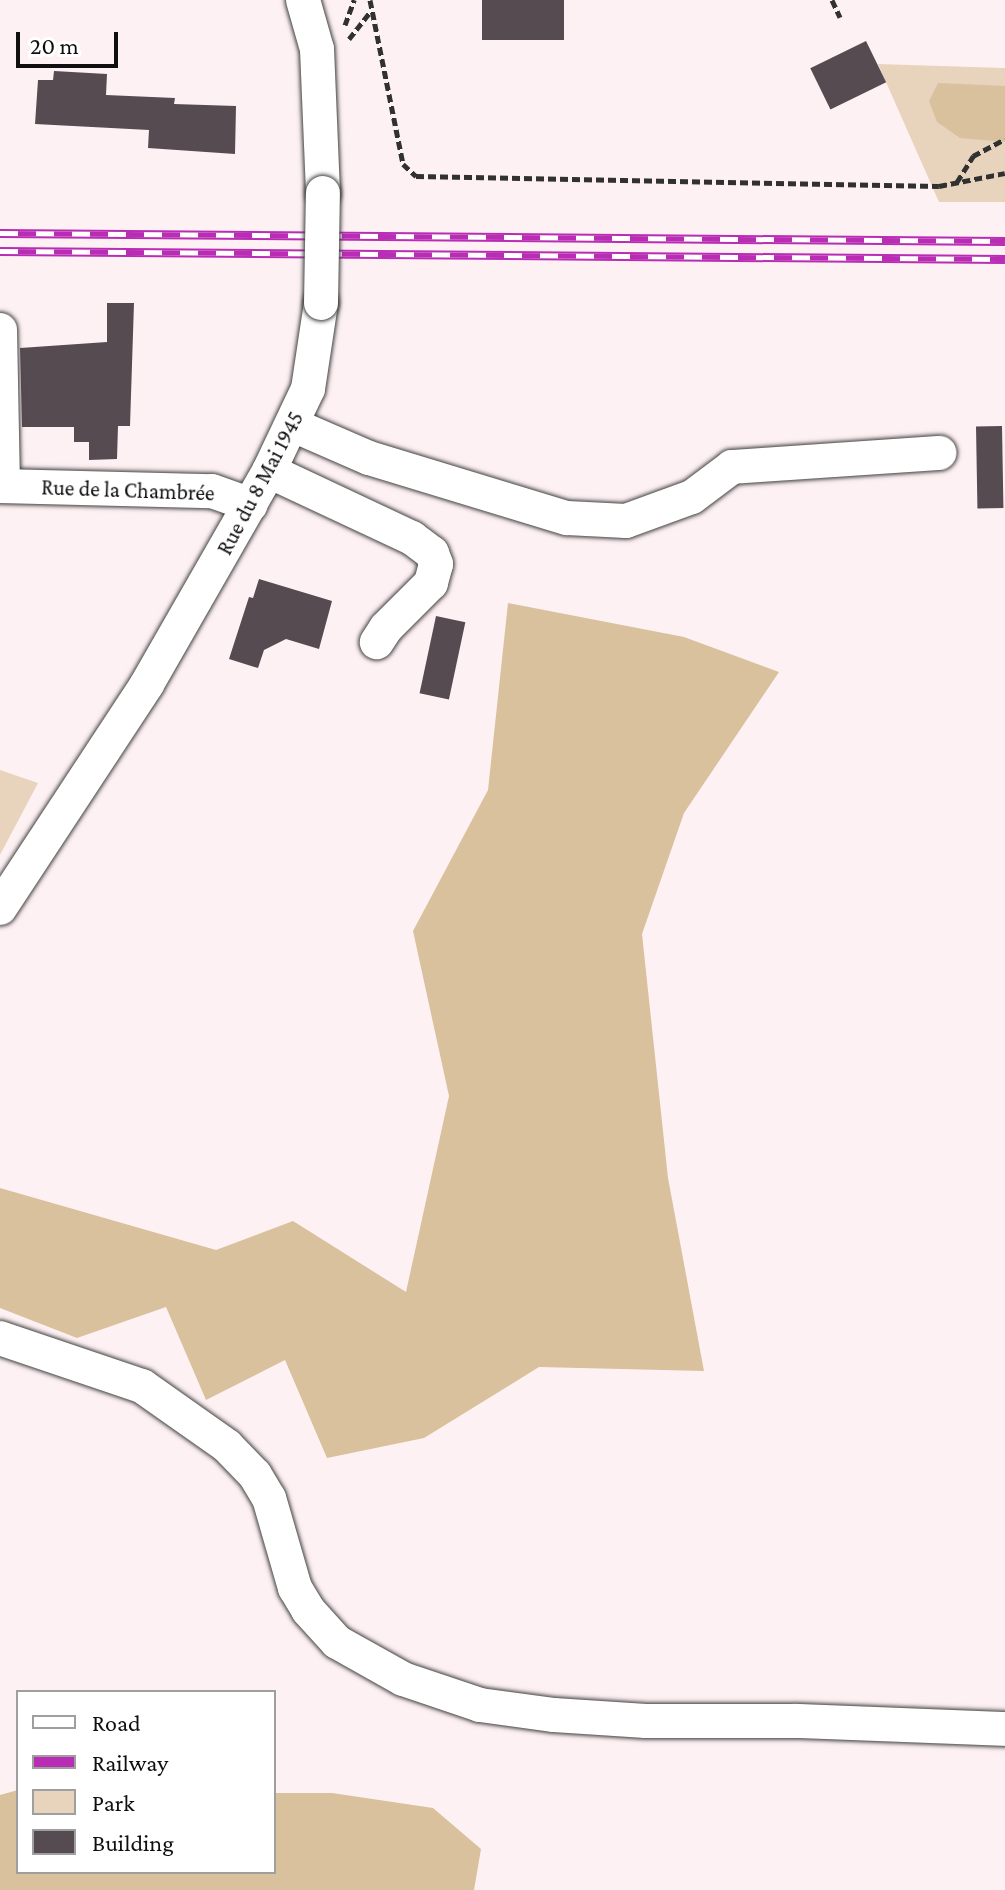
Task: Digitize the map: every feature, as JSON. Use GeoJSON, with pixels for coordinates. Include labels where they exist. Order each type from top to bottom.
{"type":"FeatureCollection","features":[{"type":"Feature","properties":{"kind":"street","name":"Rue du 8 Mai 1945"},"geometry":{"type":"LineString","coordinates":[[0,908],[147,684],[251,505],[293,425],[308,389],[321,303],[323,193],[317,49],[303,0]]}},
{"type":"Feature","properties":{"kind":"street","name":"Rue de la Chambrée"},"geometry":{"type":"LineString","coordinates":[[0,330],[2,486],[196,490],[233,496],[251,505]]}},
{"type":"Feature","properties":{"kind":"street"},"geometry":{"type":"LineString","coordinates":[[293,425],[369,458],[567,518],[626,521],[692,497],[732,467],[940,453]]}},
{"type":"Feature","properties":{"kind":"street"},"geometry":{"type":"LineString","coordinates":[[269,471],[412,538],[432,553],[436,564],[431,583],[386,628],[377,642]]}},
{"type":"Feature","properties":{"kind":"street"},"geometry":{"type":"LineString","coordinates":[[0,1338],[142,1386],[227,1446],[255,1475],[269,1498],[295,1588],[308,1610],[337,1642],[403,1679],[480,1705],[554,1715],[646,1721],[797,1721],[1005,1729]]}},
{"type":"Feature","properties":{"kind":"path"},"geometry":{"type":"LineString","coordinates":[[370,0],[403,164],[416,176],[939,186],[1005,173]]}},
{"type":"Feature","properties":{"kind":"path"},"geometry":{"type":"LineString","coordinates":[[832,0],[840,17]]}},
{"type":"Feature","properties":{"kind":"path"},"geometry":{"type":"LineString","coordinates":[[348,40],[371,11]]}},
{"type":"Feature","properties":{"kind":"path"},"geometry":{"type":"LineString","coordinates":[[956,183],[973,156],[1005,139]]}},
{"type":"Feature","properties":{"kind":"green space"},"geometry":{"type":"Polygon","coordinates":[[[878,64],[1005,68],[1005,202],[939,202],[878,64]]]}},
{"type":"Feature","properties":{"kind":"green space"},"geometry":{"type":"Polygon","coordinates":[[[0,770],[38,783],[0,855],[0,770]]]}},
{"type":"Feature","properties":{"kind":"shaded area"},"geometry":{"type":"Polygon","coordinates":[[[938,83],[1005,86],[1005,142],[960,138],[937,122],[929,101],[938,83]]]}},
{"type":"Feature","properties":{"kind":"shaded area"},"geometry":{"type":"Polygon","coordinates":[[[508,603],[684,637],[779,672],[684,813],[642,934],[668,1178],[704,1371],[539,1367],[424,1438],[327,1458],[285,1360],[206,1400],[166,1307],[77,1338],[0,1308],[0,1188],[216,1250],[293,1221],[406,1292],[449,1096],[413,931],[488,790],[508,603]]]}},
{"type":"Feature","properties":{"kind":"shaded area"},"geometry":{"type":"Polygon","coordinates":[[[16,1791],[16,1874],[276,1874],[276,1793],[332,1793],[433,1808],[481,1849],[474,1890],[0,1890],[0,1795],[16,1791]]]}},
{"type":"Feature","properties":{"kind":"building"},"geometry":{"type":"Polygon","coordinates":[[[482,0],[564,0],[564,40],[482,40],[482,0]]]}},
{"type":"Feature","properties":{"kind":"building"},"geometry":{"type":"Polygon","coordinates":[[[866,41],[886,82],[830,110],[810,68],[866,41]]]}},
{"type":"Feature","properties":{"kind":"building"},"geometry":{"type":"Polygon","coordinates":[[[54,71],[107,74],[106,95],[175,98],[174,104],[236,106],[235,154],[148,148],[149,130],[35,124],[38,80],[53,80],[54,71]]]}},
{"type":"Feature","properties":{"kind":"building"},"geometry":{"type":"Polygon","coordinates":[[[107,303],[134,303],[130,426],[118,426],[117,459],[89,460],[89,442],[74,442],[74,427],[22,427],[20,348],[107,342],[107,303]]]}},
{"type":"Feature","properties":{"kind":"building"},"geometry":{"type":"Polygon","coordinates":[[[976,426],[1002,426],[1003,508],[977,508],[976,426]]]}},
{"type":"Feature","properties":{"kind":"building"},"geometry":{"type":"Polygon","coordinates":[[[259,579],[332,601],[319,649],[286,639],[264,650],[258,668],[229,659],[249,597],[253,598],[259,579]]]}},
{"type":"Feature","properties":{"kind":"building"},"geometry":{"type":"Polygon","coordinates":[[[436,616],[465,622],[449,700],[420,693],[436,616]]]}},
{"type":"Feature","properties":{"kind":"railway"},"geometry":{"type":"LineString","coordinates":[[0,233],[1005,241]]}},
{"type":"Feature","properties":{"kind":"railway"},"geometry":{"type":"LineString","coordinates":[[0,251],[1005,259]]}}]}
